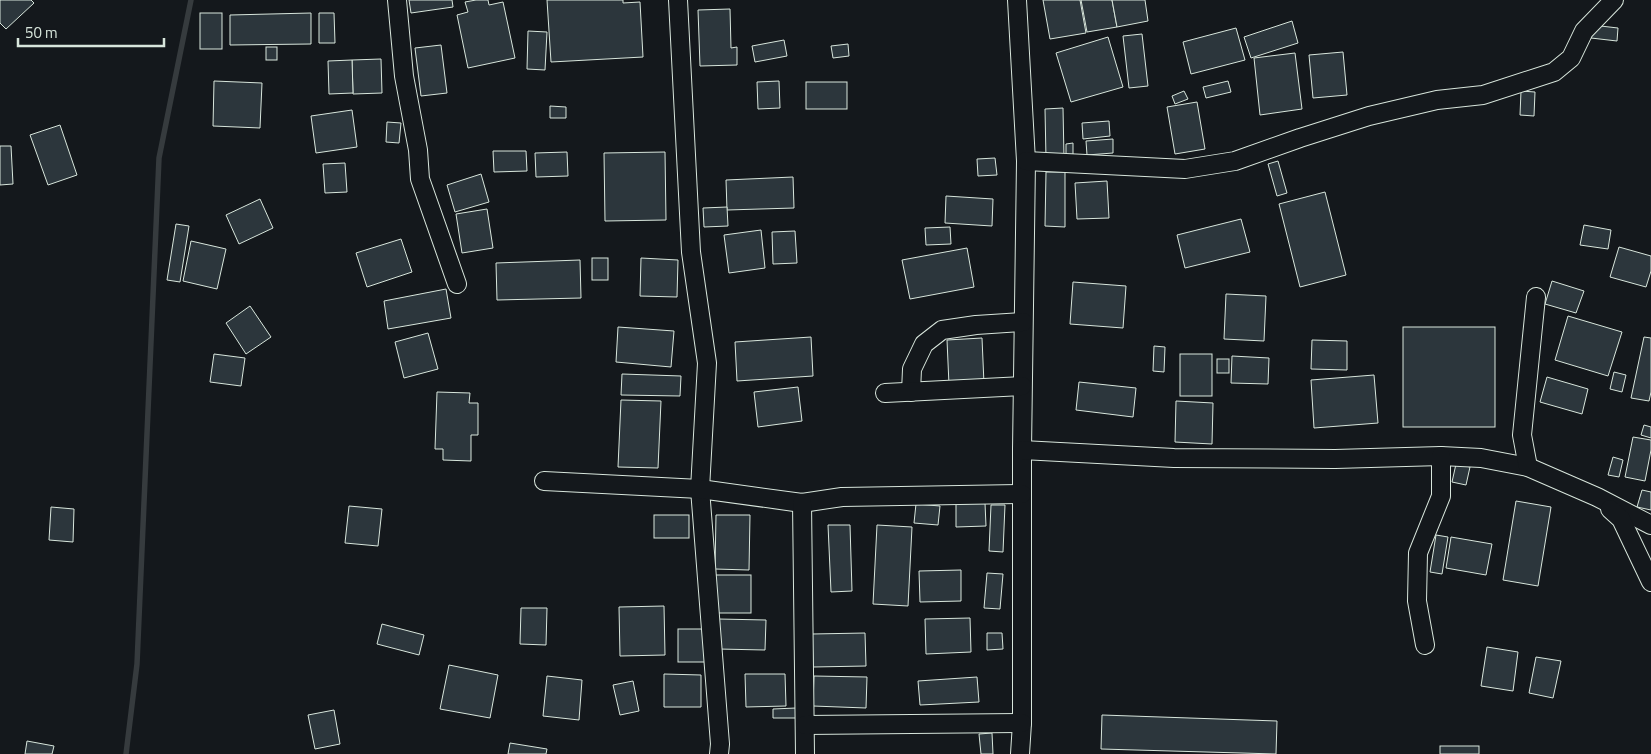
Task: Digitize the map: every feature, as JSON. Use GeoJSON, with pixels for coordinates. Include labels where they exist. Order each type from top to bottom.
{"type":"FeatureCollection","features":[{"type":"Feature","properties":{"kind":"street"},"geometry":{"type":"LineString","coordinates":[[397,0],[404,76],[418,150],[420,179],[457,284]]}},
{"type":"Feature","properties":{"kind":"street"},"geometry":{"type":"LineString","coordinates":[[678,0],[691,252],[707,364],[700,489],[720,744],[719,754]]}},
{"type":"Feature","properties":{"kind":"street"},"geometry":{"type":"LineString","coordinates":[[1017,0],[1026,161],[1022,386],[1022,723],[1020,754]]}},
{"type":"Feature","properties":{"kind":"street"},"geometry":{"type":"LineString","coordinates":[[1026,161],[1185,169],[1236,161],[1369,116],[1437,100],[1483,95],[1554,72],[1571,58],[1584,31],[1614,0]]}},
{"type":"Feature","properties":{"kind":"street"},"geometry":{"type":"LineString","coordinates":[[1528,467],[1522,435],[1536,297]]}},
{"type":"Feature","properties":{"kind":"street"},"geometry":{"type":"LineString","coordinates":[[910,392],[912,369],[924,344],[942,330],[976,325],[1023,322]]}},
{"type":"Feature","properties":{"kind":"street"},"geometry":{"type":"LineString","coordinates":[[885,393],[1022,386]]}},
{"type":"Feature","properties":{"kind":"street"},"geometry":{"type":"LineString","coordinates":[[1022,450],[1174,458],[1336,460],[1441,456],[1481,458],[1528,467],[1597,497],[1621,519],[1649,569]]}},
{"type":"Feature","properties":{"kind":"street"},"geometry":{"type":"LineString","coordinates":[[1424,645],[1417,602],[1418,553],[1441,496],[1441,456]]}},
{"type":"Feature","properties":{"kind":"street"},"geometry":{"type":"LineString","coordinates":[[544,481],[700,489],[802,503],[842,497],[1022,494]]}},
{"type":"Feature","properties":{"kind":"street"},"geometry":{"type":"LineString","coordinates":[[1600,500],[1651,526]]}},
{"type":"Feature","properties":{"kind":"street"},"geometry":{"type":"LineString","coordinates":[[802,503],[805,754]]}},
{"type":"Feature","properties":{"kind":"street"},"geometry":{"type":"LineString","coordinates":[[805,725],[1022,723]]}},
{"type":"Feature","properties":{"kind":"building"},"geometry":{"type":"Polygon","coordinates":[[[0,0],[31,0],[34,3],[6,29],[0,23],[0,0]]]}},
{"type":"Feature","properties":{"kind":"building"},"geometry":{"type":"Polygon","coordinates":[[[409,0],[452,0],[453,7],[411,13],[409,0]]]}},
{"type":"Feature","properties":{"kind":"building"},"geometry":{"type":"Polygon","coordinates":[[[488,0],[489,5],[503,2],[515,58],[468,68],[457,15],[468,12],[465,2],[488,0]]]}},
{"type":"Feature","properties":{"kind":"building"},"geometry":{"type":"Polygon","coordinates":[[[547,0],[623,0],[623,3],[640,2],[643,57],[551,62],[547,0]]]}},
{"type":"Feature","properties":{"kind":"building"},"geometry":{"type":"Polygon","coordinates":[[[1043,0],[1080,0],[1086,33],[1050,39],[1043,0]]]}},
{"type":"Feature","properties":{"kind":"building"},"geometry":{"type":"Polygon","coordinates":[[[1081,0],[1112,0],[1117,27],[1087,32],[1081,0]]]}},
{"type":"Feature","properties":{"kind":"building"},"geometry":{"type":"Polygon","coordinates":[[[1112,0],[1145,0],[1148,21],[1117,27],[1112,0]]]}},
{"type":"Feature","properties":{"kind":"building"},"geometry":{"type":"Polygon","coordinates":[[[730,9],[731,48],[737,47],[737,65],[700,66],[698,10],[730,9]]]}},
{"type":"Feature","properties":{"kind":"building"},"geometry":{"type":"Polygon","coordinates":[[[200,13],[222,13],[222,49],[200,49],[200,13]]]}},
{"type":"Feature","properties":{"kind":"building"},"geometry":{"type":"Polygon","coordinates":[[[311,13],[311,44],[230,45],[230,15],[311,13]]]}},
{"type":"Feature","properties":{"kind":"building"},"geometry":{"type":"Polygon","coordinates":[[[319,13],[334,13],[335,43],[319,43],[319,13]]]}},
{"type":"Feature","properties":{"kind":"building"},"geometry":{"type":"Polygon","coordinates":[[[1292,21],[1298,43],[1251,58],[1244,37],[1292,21]]]}},
{"type":"Feature","properties":{"kind":"building"},"geometry":{"type":"Polygon","coordinates":[[[1592,25],[1618,28],[1617,41],[1591,38],[1592,25]]]}},
{"type":"Feature","properties":{"kind":"building"},"geometry":{"type":"Polygon","coordinates":[[[1236,28],[1245,60],[1191,74],[1183,42],[1236,28]]]}},
{"type":"Feature","properties":{"kind":"building"},"geometry":{"type":"Polygon","coordinates":[[[528,31],[547,32],[545,70],[527,69],[528,31]]]}},
{"type":"Feature","properties":{"kind":"building"},"geometry":{"type":"Polygon","coordinates":[[[1142,34],[1148,86],[1129,88],[1123,36],[1142,34]]]}},
{"type":"Feature","properties":{"kind":"building"},"geometry":{"type":"Polygon","coordinates":[[[1108,37],[1123,87],[1071,102],[1056,53],[1108,37]]]}},
{"type":"Feature","properties":{"kind":"building"},"geometry":{"type":"Polygon","coordinates":[[[784,40],[787,56],[755,62],[752,46],[784,40]]]}},
{"type":"Feature","properties":{"kind":"building"},"geometry":{"type":"Polygon","coordinates":[[[848,44],[849,56],[833,58],[831,46],[848,44]]]}},
{"type":"Feature","properties":{"kind":"building"},"geometry":{"type":"Polygon","coordinates":[[[441,45],[447,93],[421,96],[415,48],[441,45]]]}},
{"type":"Feature","properties":{"kind":"building"},"geometry":{"type":"Polygon","coordinates":[[[266,47],[277,47],[277,60],[266,60],[266,47]]]}},
{"type":"Feature","properties":{"kind":"building"},"geometry":{"type":"Polygon","coordinates":[[[1343,52],[1347,95],[1313,98],[1309,55],[1343,52]]]}},
{"type":"Feature","properties":{"kind":"building"},"geometry":{"type":"Polygon","coordinates":[[[1295,53],[1302,109],[1260,115],[1254,58],[1295,53]]]}},
{"type":"Feature","properties":{"kind":"building"},"geometry":{"type":"Polygon","coordinates":[[[381,59],[382,93],[353,94],[352,60],[381,59]]]}},
{"type":"Feature","properties":{"kind":"building"},"geometry":{"type":"Polygon","coordinates":[[[352,60],[353,93],[329,94],[328,61],[352,60]]]}},
{"type":"Feature","properties":{"kind":"building"},"geometry":{"type":"Polygon","coordinates":[[[214,81],[262,83],[260,128],[213,126],[214,81]]]}},
{"type":"Feature","properties":{"kind":"building"},"geometry":{"type":"Polygon","coordinates":[[[779,81],[780,108],[758,109],[757,82],[779,81]]]}},
{"type":"Feature","properties":{"kind":"building"},"geometry":{"type":"Polygon","coordinates":[[[1228,81],[1231,92],[1206,98],[1203,87],[1228,81]]]}},
{"type":"Feature","properties":{"kind":"building"},"geometry":{"type":"Polygon","coordinates":[[[806,82],[847,82],[847,109],[806,109],[806,82]]]}},
{"type":"Feature","properties":{"kind":"building"},"geometry":{"type":"Polygon","coordinates":[[[1184,91],[1188,99],[1175,104],[1172,96],[1184,91]]]}},
{"type":"Feature","properties":{"kind":"building"},"geometry":{"type":"Polygon","coordinates":[[[1521,91],[1535,92],[1534,116],[1520,115],[1521,91]]]}},
{"type":"Feature","properties":{"kind":"building"},"geometry":{"type":"Polygon","coordinates":[[[1197,102],[1205,149],[1175,154],[1167,107],[1197,102]]]}},
{"type":"Feature","properties":{"kind":"building"},"geometry":{"type":"Polygon","coordinates":[[[550,106],[566,107],[566,118],[550,118],[550,106]]]}},
{"type":"Feature","properties":{"kind":"building"},"geometry":{"type":"Polygon","coordinates":[[[1063,108],[1064,158],[1046,159],[1045,109],[1063,108]]]}},
{"type":"Feature","properties":{"kind":"building"},"geometry":{"type":"Polygon","coordinates":[[[352,110],[357,147],[316,153],[311,116],[352,110]]]}},
{"type":"Feature","properties":{"kind":"building"},"geometry":{"type":"Polygon","coordinates":[[[1109,121],[1110,136],[1083,139],[1082,123],[1109,121]]]}},
{"type":"Feature","properties":{"kind":"building"},"geometry":{"type":"Polygon","coordinates":[[[387,122],[401,123],[399,143],[386,142],[387,122]]]}},
{"type":"Feature","properties":{"kind":"building"},"geometry":{"type":"Polygon","coordinates":[[[60,125],[77,175],[48,185],[30,135],[60,125]]]}},
{"type":"Feature","properties":{"kind":"building"},"geometry":{"type":"Polygon","coordinates":[[[1113,139],[1113,153],[1087,155],[1086,141],[1113,139]]]}},
{"type":"Feature","properties":{"kind":"building"},"geometry":{"type":"Polygon","coordinates":[[[1073,143],[1073,158],[1066,158],[1066,144],[1073,143]]]}},
{"type":"Feature","properties":{"kind":"building"},"geometry":{"type":"Polygon","coordinates":[[[0,146],[11,146],[13,184],[0,185],[0,146]]]}},
{"type":"Feature","properties":{"kind":"building"},"geometry":{"type":"Polygon","coordinates":[[[493,151],[526,151],[527,171],[494,172],[493,151]]]}},
{"type":"Feature","properties":{"kind":"building"},"geometry":{"type":"Polygon","coordinates":[[[567,152],[568,176],[536,177],[535,153],[567,152]]]}},
{"type":"Feature","properties":{"kind":"building"},"geometry":{"type":"Polygon","coordinates":[[[665,152],[666,220],[605,221],[604,153],[665,152]]]}},
{"type":"Feature","properties":{"kind":"building"},"geometry":{"type":"Polygon","coordinates":[[[995,158],[997,175],[978,176],[977,159],[995,158]]]}},
{"type":"Feature","properties":{"kind":"building"},"geometry":{"type":"Polygon","coordinates":[[[1278,161],[1287,193],[1277,196],[1268,164],[1278,161]]]}},
{"type":"Feature","properties":{"kind":"building"},"geometry":{"type":"Polygon","coordinates":[[[345,163],[347,192],[325,193],[323,164],[345,163]]]}},
{"type":"Feature","properties":{"kind":"building"},"geometry":{"type":"Polygon","coordinates":[[[1046,172],[1065,172],[1065,227],[1045,226],[1046,172]]]}},
{"type":"Feature","properties":{"kind":"building"},"geometry":{"type":"Polygon","coordinates":[[[481,174],[489,202],[455,212],[447,185],[481,174]]]}},
{"type":"Feature","properties":{"kind":"building"},"geometry":{"type":"Polygon","coordinates":[[[793,177],[794,208],[727,210],[726,180],[793,177]]]}},
{"type":"Feature","properties":{"kind":"building"},"geometry":{"type":"Polygon","coordinates":[[[1107,181],[1109,218],[1077,219],[1075,183],[1107,181]]]}},
{"type":"Feature","properties":{"kind":"building"},"geometry":{"type":"Polygon","coordinates":[[[1325,192],[1346,275],[1300,287],[1279,204],[1325,192]]]}},
{"type":"Feature","properties":{"kind":"building"},"geometry":{"type":"Polygon","coordinates":[[[946,196],[993,199],[992,226],[945,223],[946,196]]]}},
{"type":"Feature","properties":{"kind":"building"},"geometry":{"type":"Polygon","coordinates":[[[260,199],[273,228],[239,244],[226,215],[260,199]]]}},
{"type":"Feature","properties":{"kind":"building"},"geometry":{"type":"Polygon","coordinates":[[[727,207],[728,226],[704,227],[703,208],[727,207]]]}},
{"type":"Feature","properties":{"kind":"building"},"geometry":{"type":"Polygon","coordinates":[[[487,209],[493,248],[462,253],[456,214],[487,209]]]}},
{"type":"Feature","properties":{"kind":"building"},"geometry":{"type":"Polygon","coordinates":[[[1241,219],[1250,252],[1185,268],[1177,235],[1241,219]]]}},
{"type":"Feature","properties":{"kind":"building"},"geometry":{"type":"Polygon","coordinates":[[[176,224],[189,226],[180,282],[167,280],[176,224]]]}},
{"type":"Feature","properties":{"kind":"building"},"geometry":{"type":"Polygon","coordinates":[[[1584,225],[1611,230],[1608,249],[1580,245],[1584,225]]]}},
{"type":"Feature","properties":{"kind":"building"},"geometry":{"type":"Polygon","coordinates":[[[950,227],[951,244],[926,245],[925,228],[950,227]]]}},
{"type":"Feature","properties":{"kind":"building"},"geometry":{"type":"Polygon","coordinates":[[[761,230],[765,268],[729,273],[724,235],[761,230]]]}},
{"type":"Feature","properties":{"kind":"building"},"geometry":{"type":"Polygon","coordinates":[[[795,231],[797,263],[773,264],[772,232],[795,231]]]}},
{"type":"Feature","properties":{"kind":"building"},"geometry":{"type":"Polygon","coordinates":[[[401,239],[412,272],[367,287],[356,253],[401,239]]]}},
{"type":"Feature","properties":{"kind":"building"},"geometry":{"type":"Polygon","coordinates":[[[191,241],[226,249],[217,289],[183,281],[191,241]]]}},
{"type":"Feature","properties":{"kind":"building"},"geometry":{"type":"Polygon","coordinates":[[[1619,247],[1651,256],[1651,271],[1646,287],[1610,277],[1619,247]]]}},
{"type":"Feature","properties":{"kind":"building"},"geometry":{"type":"Polygon","coordinates":[[[967,248],[974,287],[910,299],[902,260],[967,248]]]}},
{"type":"Feature","properties":{"kind":"building"},"geometry":{"type":"Polygon","coordinates":[[[592,258],[608,258],[608,280],[592,280],[592,258]]]}},
{"type":"Feature","properties":{"kind":"building"},"geometry":{"type":"Polygon","coordinates":[[[641,258],[678,260],[677,297],[640,296],[641,258]]]}},
{"type":"Feature","properties":{"kind":"building"},"geometry":{"type":"Polygon","coordinates":[[[580,260],[581,298],[497,300],[496,263],[580,260]]]}},
{"type":"Feature","properties":{"kind":"building"},"geometry":{"type":"Polygon","coordinates":[[[1552,281],[1584,291],[1576,313],[1545,304],[1552,281]]]}},
{"type":"Feature","properties":{"kind":"building"},"geometry":{"type":"Polygon","coordinates":[[[1073,282],[1126,286],[1123,328],[1070,324],[1073,282]]]}},
{"type":"Feature","properties":{"kind":"building"},"geometry":{"type":"Polygon","coordinates":[[[446,289],[451,318],[388,329],[384,301],[446,289]]]}},
{"type":"Feature","properties":{"kind":"building"},"geometry":{"type":"Polygon","coordinates":[[[1226,294],[1266,296],[1264,341],[1224,339],[1226,294]]]}},
{"type":"Feature","properties":{"kind":"building"},"geometry":{"type":"Polygon","coordinates":[[[250,306],[271,337],[246,354],[226,323],[250,306]]]}},
{"type":"Feature","properties":{"kind":"building"},"geometry":{"type":"Polygon","coordinates":[[[1568,316],[1622,332],[1608,376],[1555,360],[1568,316]]]}},
{"type":"Feature","properties":{"kind":"building"},"geometry":{"type":"Polygon","coordinates":[[[618,327],[674,331],[671,367],[616,362],[618,327]]]}},
{"type":"Feature","properties":{"kind":"building"},"geometry":{"type":"Polygon","coordinates":[[[1403,327],[1495,327],[1495,427],[1403,427],[1403,327]]]}},
{"type":"Feature","properties":{"kind":"building"},"geometry":{"type":"Polygon","coordinates":[[[428,333],[438,369],[404,378],[395,342],[428,333]]]}},
{"type":"Feature","properties":{"kind":"building"},"geometry":{"type":"Polygon","coordinates":[[[811,337],[813,376],[737,381],[735,342],[811,337]]]}},
{"type":"Feature","properties":{"kind":"building"},"geometry":{"type":"Polygon","coordinates":[[[1644,337],[1651,338],[1651,392],[1649,401],[1631,398],[1644,337]]]}},
{"type":"Feature","properties":{"kind":"building"},"geometry":{"type":"Polygon","coordinates":[[[982,338],[984,384],[949,385],[947,340],[982,338]]]}},
{"type":"Feature","properties":{"kind":"building"},"geometry":{"type":"Polygon","coordinates":[[[1312,340],[1347,341],[1347,370],[1311,369],[1312,340]]]}},
{"type":"Feature","properties":{"kind":"building"},"geometry":{"type":"Polygon","coordinates":[[[1154,346],[1165,347],[1164,372],[1153,371],[1154,346]]]}},
{"type":"Feature","properties":{"kind":"building"},"geometry":{"type":"Polygon","coordinates":[[[214,354],[245,358],[241,386],[210,382],[214,354]]]}},
{"type":"Feature","properties":{"kind":"building"},"geometry":{"type":"Polygon","coordinates":[[[1180,354],[1212,354],[1212,396],[1180,396],[1180,354]]]}},
{"type":"Feature","properties":{"kind":"building"},"geometry":{"type":"Polygon","coordinates":[[[1232,356],[1269,358],[1268,384],[1231,383],[1232,356]]]}},
{"type":"Feature","properties":{"kind":"building"},"geometry":{"type":"Polygon","coordinates":[[[1217,359],[1229,359],[1229,373],[1217,373],[1217,359]]]}},
{"type":"Feature","properties":{"kind":"building"},"geometry":{"type":"Polygon","coordinates":[[[1614,372],[1626,375],[1622,392],[1610,389],[1614,372]]]}},
{"type":"Feature","properties":{"kind":"building"},"geometry":{"type":"Polygon","coordinates":[[[622,374],[681,376],[680,396],[621,395],[622,374]]]}},
{"type":"Feature","properties":{"kind":"building"},"geometry":{"type":"Polygon","coordinates":[[[1374,375],[1378,423],[1314,428],[1311,380],[1374,375]]]}},
{"type":"Feature","properties":{"kind":"building"},"geometry":{"type":"Polygon","coordinates":[[[1547,377],[1588,389],[1582,414],[1540,402],[1547,377]]]}},
{"type":"Feature","properties":{"kind":"building"},"geometry":{"type":"Polygon","coordinates":[[[1079,382],[1136,388],[1133,417],[1076,410],[1079,382]]]}},
{"type":"Feature","properties":{"kind":"building"},"geometry":{"type":"Polygon","coordinates":[[[798,387],[802,421],[758,427],[754,392],[798,387]]]}},
{"type":"Feature","properties":{"kind":"building"},"geometry":{"type":"Polygon","coordinates":[[[437,392],[470,393],[469,403],[478,403],[478,435],[471,435],[471,461],[443,460],[443,449],[435,449],[437,392]]]}},
{"type":"Feature","properties":{"kind":"building"},"geometry":{"type":"Polygon","coordinates":[[[621,400],[661,401],[658,468],[618,467],[621,400]]]}},
{"type":"Feature","properties":{"kind":"building"},"geometry":{"type":"Polygon","coordinates":[[[1176,401],[1213,403],[1212,444],[1175,442],[1176,401]]]}},
{"type":"Feature","properties":{"kind":"building"},"geometry":{"type":"Polygon","coordinates":[[[1644,425],[1651,427],[1651,438],[1641,435],[1644,425]]]}},
{"type":"Feature","properties":{"kind":"building"},"geometry":{"type":"Polygon","coordinates":[[[1633,437],[1651,440],[1645,481],[1625,477],[1633,437]]]}},
{"type":"Feature","properties":{"kind":"building"},"geometry":{"type":"Polygon","coordinates":[[[1613,457],[1623,460],[1619,477],[1608,475],[1613,457]]]}},
{"type":"Feature","properties":{"kind":"building"},"geometry":{"type":"Polygon","coordinates":[[[1456,464],[1470,467],[1466,485],[1452,482],[1456,464]]]}},
{"type":"Feature","properties":{"kind":"building"},"geometry":{"type":"Polygon","coordinates":[[[1642,490],[1651,492],[1651,510],[1637,507],[1642,490]]]}},
{"type":"Feature","properties":{"kind":"building"},"geometry":{"type":"Polygon","coordinates":[[[1516,501],[1551,507],[1538,586],[1503,580],[1516,501]]]}},
{"type":"Feature","properties":{"kind":"building"},"geometry":{"type":"Polygon","coordinates":[[[985,503],[986,526],[956,527],[956,504],[985,503]]]}},
{"type":"Feature","properties":{"kind":"building"},"geometry":{"type":"Polygon","coordinates":[[[916,504],[940,506],[938,525],[914,523],[916,504]]]}},
{"type":"Feature","properties":{"kind":"building"},"geometry":{"type":"Polygon","coordinates":[[[991,505],[1005,505],[1003,552],[989,551],[991,505]]]}},
{"type":"Feature","properties":{"kind":"building"},"geometry":{"type":"Polygon","coordinates":[[[349,506],[382,509],[378,546],[345,543],[349,506]]]}},
{"type":"Feature","properties":{"kind":"building"},"geometry":{"type":"Polygon","coordinates":[[[51,507],[74,509],[73,542],[49,540],[51,507]]]}},
{"type":"Feature","properties":{"kind":"building"},"geometry":{"type":"Polygon","coordinates":[[[654,515],[689,515],[689,538],[654,538],[654,515]]]}},
{"type":"Feature","properties":{"kind":"building"},"geometry":{"type":"Polygon","coordinates":[[[716,515],[750,515],[749,570],[715,569],[716,515]]]}},
{"type":"Feature","properties":{"kind":"building"},"geometry":{"type":"Polygon","coordinates":[[[828,525],[850,525],[852,591],[831,592],[828,525]]]}},
{"type":"Feature","properties":{"kind":"building"},"geometry":{"type":"Polygon","coordinates":[[[877,525],[912,527],[908,606],[873,604],[877,525]]]}},
{"type":"Feature","properties":{"kind":"building"},"geometry":{"type":"Polygon","coordinates":[[[1436,535],[1448,537],[1442,574],[1430,572],[1436,535]]]}},
{"type":"Feature","properties":{"kind":"building"},"geometry":{"type":"Polygon","coordinates":[[[1451,537],[1492,544],[1486,575],[1446,568],[1451,537]]]}},
{"type":"Feature","properties":{"kind":"building"},"geometry":{"type":"Polygon","coordinates":[[[961,570],[961,601],[920,602],[919,571],[961,570]]]}},
{"type":"Feature","properties":{"kind":"building"},"geometry":{"type":"Polygon","coordinates":[[[987,573],[1003,574],[1000,609],[984,608],[987,573]]]}},
{"type":"Feature","properties":{"kind":"building"},"geometry":{"type":"Polygon","coordinates":[[[715,575],[751,575],[751,613],[715,613],[715,575]]]}},
{"type":"Feature","properties":{"kind":"building"},"geometry":{"type":"Polygon","coordinates":[[[664,606],[665,655],[620,656],[619,607],[664,606]]]}},
{"type":"Feature","properties":{"kind":"building"},"geometry":{"type":"Polygon","coordinates":[[[521,608],[547,608],[546,645],[520,644],[521,608]]]}},
{"type":"Feature","properties":{"kind":"building"},"geometry":{"type":"Polygon","coordinates":[[[970,618],[971,652],[926,654],[925,619],[970,618]]]}},
{"type":"Feature","properties":{"kind":"building"},"geometry":{"type":"Polygon","coordinates":[[[718,619],[766,620],[765,650],[718,649],[718,619]]]}},
{"type":"Feature","properties":{"kind":"building"},"geometry":{"type":"Polygon","coordinates":[[[382,624],[424,635],[419,655],[377,644],[382,624]]]}},
{"type":"Feature","properties":{"kind":"building"},"geometry":{"type":"Polygon","coordinates":[[[678,629],[708,629],[708,662],[678,662],[678,629]]]}},
{"type":"Feature","properties":{"kind":"building"},"geometry":{"type":"Polygon","coordinates":[[[865,633],[866,666],[813,667],[812,634],[865,633]]]}},
{"type":"Feature","properties":{"kind":"building"},"geometry":{"type":"Polygon","coordinates":[[[987,633],[1002,633],[1003,649],[987,650],[987,633]]]}},
{"type":"Feature","properties":{"kind":"building"},"geometry":{"type":"Polygon","coordinates":[[[1487,647],[1518,652],[1513,691],[1481,686],[1487,647]]]}},
{"type":"Feature","properties":{"kind":"building"},"geometry":{"type":"Polygon","coordinates":[[[1536,657],[1561,661],[1553,698],[1529,693],[1536,657]]]}},
{"type":"Feature","properties":{"kind":"building"},"geometry":{"type":"Polygon","coordinates":[[[449,665],[498,675],[490,718],[440,709],[449,665]]]}},
{"type":"Feature","properties":{"kind":"building"},"geometry":{"type":"Polygon","coordinates":[[[664,674],[701,675],[701,707],[664,707],[664,674]]]}},
{"type":"Feature","properties":{"kind":"building"},"geometry":{"type":"Polygon","coordinates":[[[745,674],[785,674],[786,706],[746,707],[745,674]]]}},
{"type":"Feature","properties":{"kind":"building"},"geometry":{"type":"Polygon","coordinates":[[[547,676],[582,680],[579,720],[543,716],[547,676]]]}},
{"type":"Feature","properties":{"kind":"building"},"geometry":{"type":"Polygon","coordinates":[[[814,676],[867,677],[866,708],[813,706],[814,676]]]}},
{"type":"Feature","properties":{"kind":"building"},"geometry":{"type":"Polygon","coordinates":[[[977,677],[979,702],[920,705],[918,681],[977,677]]]}},
{"type":"Feature","properties":{"kind":"building"},"geometry":{"type":"Polygon","coordinates":[[[633,681],[639,711],[620,715],[613,685],[633,681]]]}},
{"type":"Feature","properties":{"kind":"building"},"geometry":{"type":"Polygon","coordinates":[[[796,708],[796,718],[773,718],[773,709],[796,708]]]}},
{"type":"Feature","properties":{"kind":"building"},"geometry":{"type":"Polygon","coordinates":[[[334,710],[340,744],[315,749],[308,715],[334,710]]]}},
{"type":"Feature","properties":{"kind":"building"},"geometry":{"type":"Polygon","coordinates":[[[1102,715],[1277,721],[1276,754],[1101,749],[1102,715]]]}},
{"type":"Feature","properties":{"kind":"building"},"geometry":{"type":"Polygon","coordinates":[[[992,733],[993,754],[981,754],[979,734],[992,733]]]}},
{"type":"Feature","properties":{"kind":"building"},"geometry":{"type":"Polygon","coordinates":[[[27,741],[54,746],[52,754],[25,754],[27,741]]]}},
{"type":"Feature","properties":{"kind":"building"},"geometry":{"type":"Polygon","coordinates":[[[510,743],[547,749],[546,754],[508,754],[510,743]]]}},
{"type":"Feature","properties":{"kind":"building"},"geometry":{"type":"Polygon","coordinates":[[[1440,746],[1479,746],[1479,754],[1440,754],[1440,746]]]}},
{"type":"Feature","properties":{"kind":"waterway"},"geometry":{"type":"LineString","coordinates":[[126,754],[137,664],[159,158],[191,0]]}}]}
